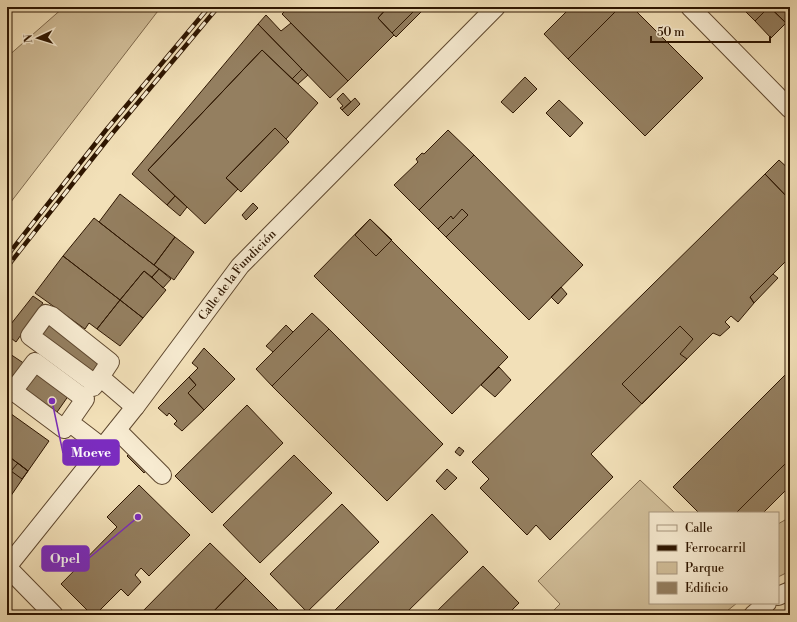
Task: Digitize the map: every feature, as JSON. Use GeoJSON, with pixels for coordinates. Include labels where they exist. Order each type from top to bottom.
{"type":"FeatureCollection","features":[{"type":"Feature","properties":{"kind":"street","name":"Calle de la Fundición"},"geometry":{"type":"LineString","coordinates":[[7,567],[135,407],[240,266],[496,7]]}},
{"type":"Feature","properties":{"kind":"street"},"geometry":{"type":"LineString","coordinates":[[690,7],[790,109]]}},
{"type":"Feature","properties":{"kind":"street"},"geometry":{"type":"LineString","coordinates":[[93,387],[30,336],[46,314],[52,316],[110,362],[93,387],[69,422],[64,429],[13,391],[35,362],[93,387],[135,407]]}},
{"type":"Feature","properties":{"kind":"street"},"geometry":{"type":"LineString","coordinates":[[69,422],[103,448]]}},
{"type":"Feature","properties":{"kind":"street"},"geometry":{"type":"LineString","coordinates":[[117,430],[162,475]]}},
{"type":"Feature","properties":{"kind":"street"},"geometry":{"type":"LineString","coordinates":[[7,567],[54,615]]}},
{"type":"Feature","properties":{"kind":"street"},"geometry":{"type":"LineString","coordinates":[[779,596],[790,590]]}},
{"type":"Feature","properties":{"kind":"street"},"geometry":{"type":"LineString","coordinates":[[753,615],[767,604]]}},
{"type":"Feature","properties":{"kind":"green space"},"geometry":{"type":"Polygon","coordinates":[[[64,7],[161,7],[7,207],[7,57],[64,7]]]}},
{"type":"Feature","properties":{"kind":"green space"},"geometry":{"type":"Polygon","coordinates":[[[640,480],[674,512],[649,512],[649,604],[736,604],[722,615],[549,615],[560,604],[538,581],[640,480]]]}},
{"type":"Feature","properties":{"kind":"green space"},"geometry":{"type":"Polygon","coordinates":[[[790,517],[790,571],[779,576],[779,523],[790,517]]]}},
{"type":"Feature","properties":{"kind":"building"},"geometry":{"type":"Polygon","coordinates":[[[289,7],[388,7],[378,18],[394,35],[348,81],[282,14],[289,7]]]}},
{"type":"Feature","properties":{"kind":"building"},"geometry":{"type":"Polygon","coordinates":[[[388,7],[418,7],[392,33],[378,18],[388,7]]]}},
{"type":"Feature","properties":{"kind":"building"},"geometry":{"type":"Polygon","coordinates":[[[418,7],[426,7],[396,37],[392,33],[418,7]]]}},
{"type":"Feature","properties":{"kind":"building"},"geometry":{"type":"Polygon","coordinates":[[[571,7],[620,7],[568,59],[544,34],[571,7]]]}},
{"type":"Feature","properties":{"kind":"building"},"geometry":{"type":"Polygon","coordinates":[[[620,7],[632,7],[703,78],[645,136],[568,59],[620,7]]]}},
{"type":"Feature","properties":{"kind":"building"},"geometry":{"type":"Polygon","coordinates":[[[741,7],[769,7],[755,21],[741,7]]]}},
{"type":"Feature","properties":{"kind":"building"},"geometry":{"type":"Polygon","coordinates":[[[769,7],[786,23],[771,38],[755,21],[769,7]]]}},
{"type":"Feature","properties":{"kind":"building"},"geometry":{"type":"Polygon","coordinates":[[[770,7],[790,7],[790,19],[786,23],[770,7]]]}},
{"type":"Feature","properties":{"kind":"building"},"geometry":{"type":"Polygon","coordinates":[[[266,15],[281,31],[291,23],[348,81],[330,98],[258,24],[266,15]]]}},
{"type":"Feature","properties":{"kind":"building"},"geometry":{"type":"Polygon","coordinates":[[[258,24],[302,69],[292,79],[262,50],[148,170],[175,196],[167,205],[132,174],[258,24]]]}},
{"type":"Feature","properties":{"kind":"building"},"geometry":{"type":"Polygon","coordinates":[[[262,50],[318,103],[286,139],[275,128],[226,178],[238,189],[205,224],[148,170],[262,50]]]}},
{"type":"Feature","properties":{"kind":"building"},"geometry":{"type":"Polygon","coordinates":[[[302,69],[308,75],[298,84],[292,79],[302,69]]]}},
{"type":"Feature","properties":{"kind":"building"},"geometry":{"type":"Polygon","coordinates":[[[525,77],[537,89],[513,113],[501,102],[525,77]]]}},
{"type":"Feature","properties":{"kind":"building"},"geometry":{"type":"Polygon","coordinates":[[[343,93],[351,102],[342,110],[340,108],[343,106],[337,99],[343,93]]]}},
{"type":"Feature","properties":{"kind":"building"},"geometry":{"type":"Polygon","coordinates":[[[355,98],[360,104],[348,116],[342,110],[355,98]]]}},
{"type":"Feature","properties":{"kind":"building"},"geometry":{"type":"Polygon","coordinates":[[[559,100],[583,123],[570,137],[546,113],[559,100]]]}},
{"type":"Feature","properties":{"kind":"building"},"geometry":{"type":"Polygon","coordinates":[[[275,128],[289,142],[241,192],[226,178],[275,128]]]}},
{"type":"Feature","properties":{"kind":"building"},"geometry":{"type":"Polygon","coordinates":[[[448,130],[474,155],[419,210],[394,185],[418,162],[416,159],[422,153],[424,154],[448,130]]]}},
{"type":"Feature","properties":{"kind":"building"},"geometry":{"type":"Polygon","coordinates":[[[474,155],[583,265],[529,320],[419,210],[474,155]]]}},
{"type":"Feature","properties":{"kind":"building"},"geometry":{"type":"Polygon","coordinates":[[[779,160],[790,170],[790,200],[765,174],[779,160]]]}},
{"type":"Feature","properties":{"kind":"building"},"geometry":{"type":"Polygon","coordinates":[[[765,174],[790,200],[790,257],[750,297],[754,303],[738,322],[731,316],[725,322],[730,327],[720,336],[713,333],[591,454],[613,477],[550,540],[536,525],[527,535],[480,488],[489,479],[472,462],[765,174]]]}},
{"type":"Feature","properties":{"kind":"building"},"geometry":{"type":"Polygon","coordinates":[[[120,194],[175,237],[154,265],[99,222],[120,194]]]}},
{"type":"Feature","properties":{"kind":"building"},"geometry":{"type":"Polygon","coordinates":[[[175,196],[187,207],[180,216],[167,205],[175,196]]]}},
{"type":"Feature","properties":{"kind":"building"},"geometry":{"type":"Polygon","coordinates":[[[253,203],[258,208],[246,220],[242,215],[253,203]]]}},
{"type":"Feature","properties":{"kind":"building"},"geometry":{"type":"Polygon","coordinates":[[[462,209],[468,215],[446,237],[438,229],[451,216],[453,219],[462,209]]]}},
{"type":"Feature","properties":{"kind":"building"},"geometry":{"type":"Polygon","coordinates":[[[94,218],[159,269],[152,277],[144,271],[120,300],[63,256],[94,218]]]}},
{"type":"Feature","properties":{"kind":"building"},"geometry":{"type":"Polygon","coordinates":[[[370,219],[508,357],[452,414],[314,276],[370,219]]]}},
{"type":"Feature","properties":{"kind":"building"},"geometry":{"type":"Polygon","coordinates":[[[370,219],[392,240],[376,256],[355,235],[370,219]]]}},
{"type":"Feature","properties":{"kind":"building"},"geometry":{"type":"Polygon","coordinates":[[[175,237],[194,252],[174,280],[154,265],[175,237]]]}},
{"type":"Feature","properties":{"kind":"building"},"geometry":{"type":"Polygon","coordinates":[[[63,256],[120,300],[97,329],[89,323],[85,329],[35,293],[63,256]]]}},
{"type":"Feature","properties":{"kind":"building"},"geometry":{"type":"Polygon","coordinates":[[[159,269],[171,279],[163,288],[152,277],[159,269]]]}},
{"type":"Feature","properties":{"kind":"building"},"geometry":{"type":"Polygon","coordinates":[[[144,271],[166,290],[143,318],[120,300],[144,271]]]}},
{"type":"Feature","properties":{"kind":"building"},"geometry":{"type":"Polygon","coordinates":[[[773,274],[778,278],[754,303],[750,297],[773,274]]]}},
{"type":"Feature","properties":{"kind":"building"},"geometry":{"type":"Polygon","coordinates":[[[561,287],[567,294],[558,304],[551,297],[561,287]]]}},
{"type":"Feature","properties":{"kind":"building"},"geometry":{"type":"Polygon","coordinates":[[[33,296],[43,303],[16,342],[7,335],[7,329],[33,296]]]}},
{"type":"Feature","properties":{"kind":"building"},"geometry":{"type":"Polygon","coordinates":[[[120,300],[143,318],[120,346],[97,329],[120,300]]]}},
{"type":"Feature","properties":{"kind":"building"},"geometry":{"type":"Polygon","coordinates":[[[312,313],[329,329],[272,386],[256,369],[312,313]]]}},
{"type":"Feature","properties":{"kind":"building"},"geometry":{"type":"Polygon","coordinates":[[[46,321],[101,360],[92,372],[38,334],[46,321]]]}},
{"type":"Feature","properties":{"kind":"building"},"geometry":{"type":"Polygon","coordinates":[[[286,325],[293,332],[273,352],[266,346],[286,325]]]}},
{"type":"Feature","properties":{"kind":"building"},"geometry":{"type":"Polygon","coordinates":[[[680,326],[693,339],[680,354],[687,359],[642,404],[622,384],[680,326]]]}},
{"type":"Feature","properties":{"kind":"building"},"geometry":{"type":"Polygon","coordinates":[[[329,329],[443,444],[387,501],[272,386],[329,329]]]}},
{"type":"Feature","properties":{"kind":"building"},"geometry":{"type":"Polygon","coordinates":[[[204,348],[235,379],[204,410],[188,393],[196,385],[189,377],[198,368],[192,363],[204,348]]]}},
{"type":"Feature","properties":{"kind":"building"},"geometry":{"type":"Polygon","coordinates":[[[7,352],[25,364],[11,383],[7,380],[7,352]]]}},
{"type":"Feature","properties":{"kind":"building"},"geometry":{"type":"Polygon","coordinates":[[[499,367],[511,380],[495,397],[481,385],[499,367]]]}},
{"type":"Feature","properties":{"kind":"building"},"geometry":{"type":"Polygon","coordinates":[[[31,370],[69,395],[55,415],[18,388],[31,370]]]}},
{"type":"Feature","properties":{"kind":"building"},"geometry":{"type":"Polygon","coordinates":[[[790,370],[790,486],[764,512],[698,512],[673,487],[790,370]]]}},
{"type":"Feature","properties":{"kind":"building"},"geometry":{"type":"Polygon","coordinates":[[[189,377],[196,385],[188,393],[204,410],[182,431],[174,424],[177,421],[169,413],[167,416],[158,408],[189,377]]]}},
{"type":"Feature","properties":{"kind":"building"},"geometry":{"type":"Polygon","coordinates":[[[247,405],[283,443],[212,513],[175,476],[247,405]]]}},
{"type":"Feature","properties":{"kind":"building"},"geometry":{"type":"Polygon","coordinates":[[[7,411],[49,441],[28,471],[7,455],[7,411]]]}},
{"type":"Feature","properties":{"kind":"building"},"geometry":{"type":"Polygon","coordinates":[[[459,447],[464,451],[460,456],[455,452],[459,447]]]}},
{"type":"Feature","properties":{"kind":"building"},"geometry":{"type":"Polygon","coordinates":[[[130,453],[147,469],[144,473],[127,456],[130,453]]]}},
{"type":"Feature","properties":{"kind":"building"},"geometry":{"type":"Polygon","coordinates":[[[7,455],[28,471],[8,500],[7,499],[7,455]]]}},
{"type":"Feature","properties":{"kind":"building"},"geometry":{"type":"Polygon","coordinates":[[[294,455],[332,493],[260,563],[223,525],[294,455]]]}},
{"type":"Feature","properties":{"kind":"building"},"geometry":{"type":"Polygon","coordinates":[[[790,459],[790,486],[764,512],[737,512],[790,459]]]}},
{"type":"Feature","properties":{"kind":"building"},"geometry":{"type":"Polygon","coordinates":[[[18,463],[28,471],[22,479],[11,471],[18,463]]]}},
{"type":"Feature","properties":{"kind":"building"},"geometry":{"type":"Polygon","coordinates":[[[447,469],[457,478],[445,490],[436,481],[447,469]]]}},
{"type":"Feature","properties":{"kind":"building"},"geometry":{"type":"Polygon","coordinates":[[[139,485],[190,535],[149,576],[141,568],[135,575],[141,582],[128,596],[121,589],[95,615],[92,615],[61,584],[117,527],[107,517],[139,485]]]}},
{"type":"Feature","properties":{"kind":"building"},"geometry":{"type":"Polygon","coordinates":[[[342,504],[379,542],[307,612],[270,574],[342,504]]]}},
{"type":"Feature","properties":{"kind":"building"},"geometry":{"type":"Polygon","coordinates":[[[432,514],[468,552],[404,615],[330,615],[432,514]]]}},
{"type":"Feature","properties":{"kind":"building"},"geometry":{"type":"Polygon","coordinates":[[[210,543],[246,578],[210,615],[139,615],[210,543]]]}},
{"type":"Feature","properties":{"kind":"building"},"geometry":{"type":"Polygon","coordinates":[[[483,566],[519,603],[507,615],[433,615],[483,566]]]}},
{"type":"Feature","properties":{"kind":"building"},"geometry":{"type":"Polygon","coordinates":[[[246,578],[283,615],[210,615],[246,578]]]}},
{"type":"Feature","properties":{"kind":"railway"},"geometry":{"type":"LineString","coordinates":[[7,256],[106,130],[209,7]]}},
{"type":"Feature","properties":{"kind":"railway"},"geometry":{"type":"LineString","coordinates":[[7,267],[111,135],[218,7]]}},
{"type":"Feature","properties":{"kind":"place","name":"Moeve"},"geometry":{"type":"Point","coordinates":[52,401]}},
{"type":"Feature","properties":{"kind":"place","name":"Opel"},"geometry":{"type":"Point","coordinates":[138,517]}}]}
